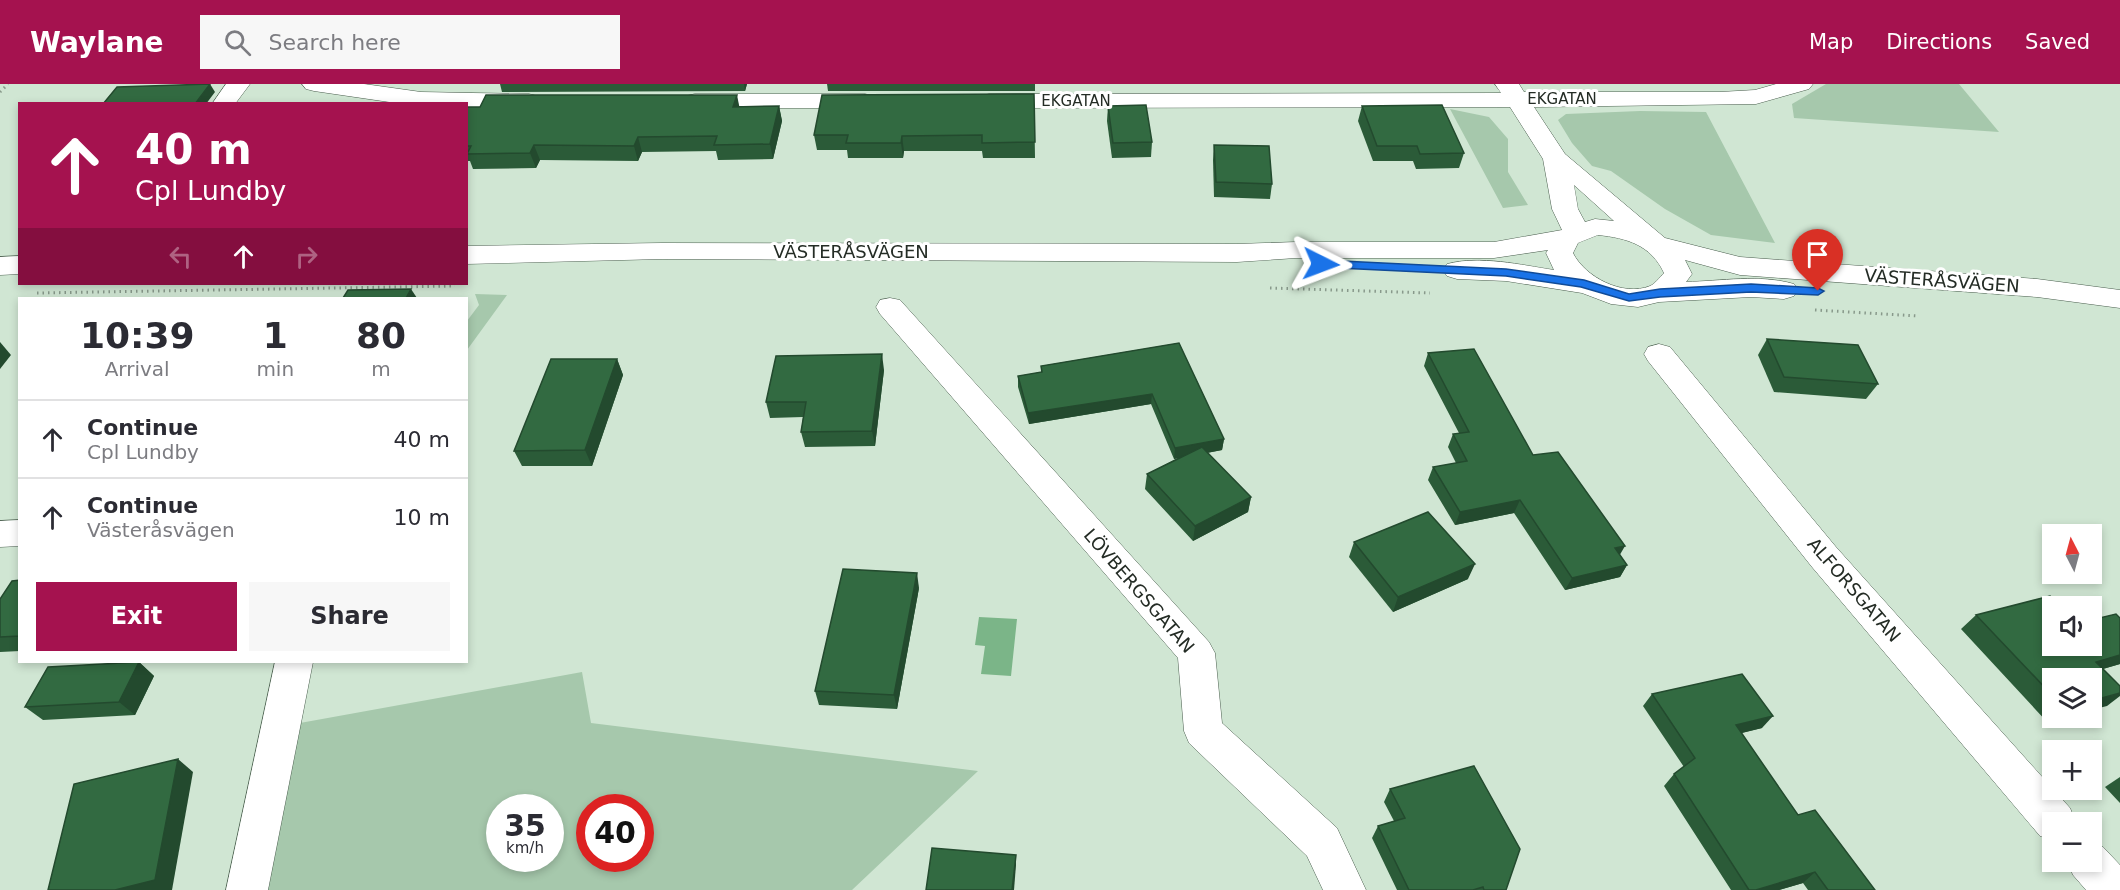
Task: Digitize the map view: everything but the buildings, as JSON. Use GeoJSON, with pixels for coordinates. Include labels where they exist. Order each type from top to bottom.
{"type":"FeatureCollection","features":[{"type":"Feature","properties":{"kind":"street"},"geometry":{"type":"LineString","coordinates":[[224,102],[238,84]]}},
{"type":"Feature","properties":{"kind":"street"},"geometry":{"type":"LineString","coordinates":[[314,84],[380,94],[443,92],[547,101]]}},
{"type":"Feature","properties":{"kind":"street","name":"EKGATAN"},"geometry":{"type":"LineString","coordinates":[[966,101],[1105,92],[1511,92],[1720,99],[1756,96],[1801,84]]}},
{"type":"Feature","properties":{"kind":"street"},"geometry":{"type":"LineString","coordinates":[[1511,92],[1556,159],[1592,187],[1672,258],[1678,274],[1673,284],[1660,293]]}},
{"type":"Feature","properties":{"kind":"street"},"geometry":{"type":"LineString","coordinates":[[675,101],[885,101]]}},
{"type":"Feature","properties":{"kind":"street"},"geometry":{"type":"LineString","coordinates":[[1556,159],[1570,235],[1558,250],[1559,258],[1564,267],[1584,284]]}},
{"type":"Feature","properties":{"kind":"street","name":"VÄSTERÅSVÄGEN"},"geometry":{"type":"LineString","coordinates":[[468,255],[662,251],[1237,253],[1296,250],[1494,250],[1570,235],[1595,226],[1617,228],[1740,266],[2037,288],[2120,301]]}},
{"type":"Feature","properties":{"kind":"street","name":"VÄSTERÅSVÄGEN"},"geometry":{"type":"LineString","coordinates":[[1237,253],[1298,263],[1506,272],[1584,284],[1594,289],[1629,298],[1660,293],[1751,288],[2042,303],[2120,301]]}},
{"type":"Feature","properties":{"kind":"street"},"geometry":{"type":"LineString","coordinates":[[0,266],[18,265]]}},
{"type":"Feature","properties":{"kind":"street","name":"LÖVBERGSGATAN"},"geometry":{"type":"LineString","coordinates":[[890,307],[1196,653],[1203,731],[1322,842],[1345,890]]}},
{"type":"Feature","properties":{"kind":"street","name":"ALFORSGATAN"},"geometry":{"type":"LineString","coordinates":[[1659,354],[1824,556],[2046,812]]}},
{"type":"Feature","properties":{"kind":"street"},"geometry":{"type":"LineString","coordinates":[[0,534],[18,533]]}},
{"type":"Feature","properties":{"kind":"street"},"geometry":{"type":"LineString","coordinates":[[247,890],[294,663]]}},
{"type":"Feature","properties":{"kind":"street"},"geometry":{"type":"LineString","coordinates":[[2098,872],[2114,890]]}},
{"type":"Feature","properties":{"kind":"path"},"geometry":{"type":"LineString","coordinates":[[0,92],[8,84]]}},
{"type":"Feature","properties":{"kind":"path"},"geometry":{"type":"LineString","coordinates":[[35,293],[458,286]]}},
{"type":"Feature","properties":{"kind":"path"},"geometry":{"type":"LineString","coordinates":[[1259,287],[1435,294]]}},
{"type":"Feature","properties":{"kind":"path"},"geometry":{"type":"LineString","coordinates":[[1806,309],[1922,316]]}},
{"type":"Feature","properties":{"kind":"shaded area"},"geometry":{"type":"Polygon","coordinates":[[[1826,84],[1959,84],[1999,132],[1794,118],[1792,104],[1826,84]]]}},
{"type":"Feature","properties":{"kind":"shaded area"},"geometry":{"type":"Polygon","coordinates":[[[1450,109],[1489,117],[1508,139],[1508,172],[1528,205],[1503,208],[1450,109]]]}},
{"type":"Feature","properties":{"kind":"shaded area"},"geometry":{"type":"Polygon","coordinates":[[[1640,111],[1706,112],[1775,243],[1711,235],[1665,209],[1611,171],[1592,166],[1572,143],[1558,120],[1566,114],[1640,111]]]}},
{"type":"Feature","properties":{"kind":"shaded area"},"geometry":{"type":"Polygon","coordinates":[[[475,294],[507,295],[468,349],[468,320],[479,305],[475,294]]]}},
{"type":"Feature","properties":{"kind":"shaded area"},"geometry":{"type":"Polygon","coordinates":[[[979,617],[1017,619],[1011,676],[981,674],[985,646],[975,645],[979,617]]]}},
{"type":"Feature","properties":{"kind":"shaded area"},"geometry":{"type":"Polygon","coordinates":[[[582,672],[591,723],[978,771],[852,890],[266,890],[300,723],[582,672]]]}},
{"type":"Feature","properties":{"kind":"route"},"geometry":{"type":"LineString","coordinates":[[1321,264],[1506,272],[1584,284],[1594,289],[1629,298],[1660,293],[1751,288],[1818,291]]}}]}
